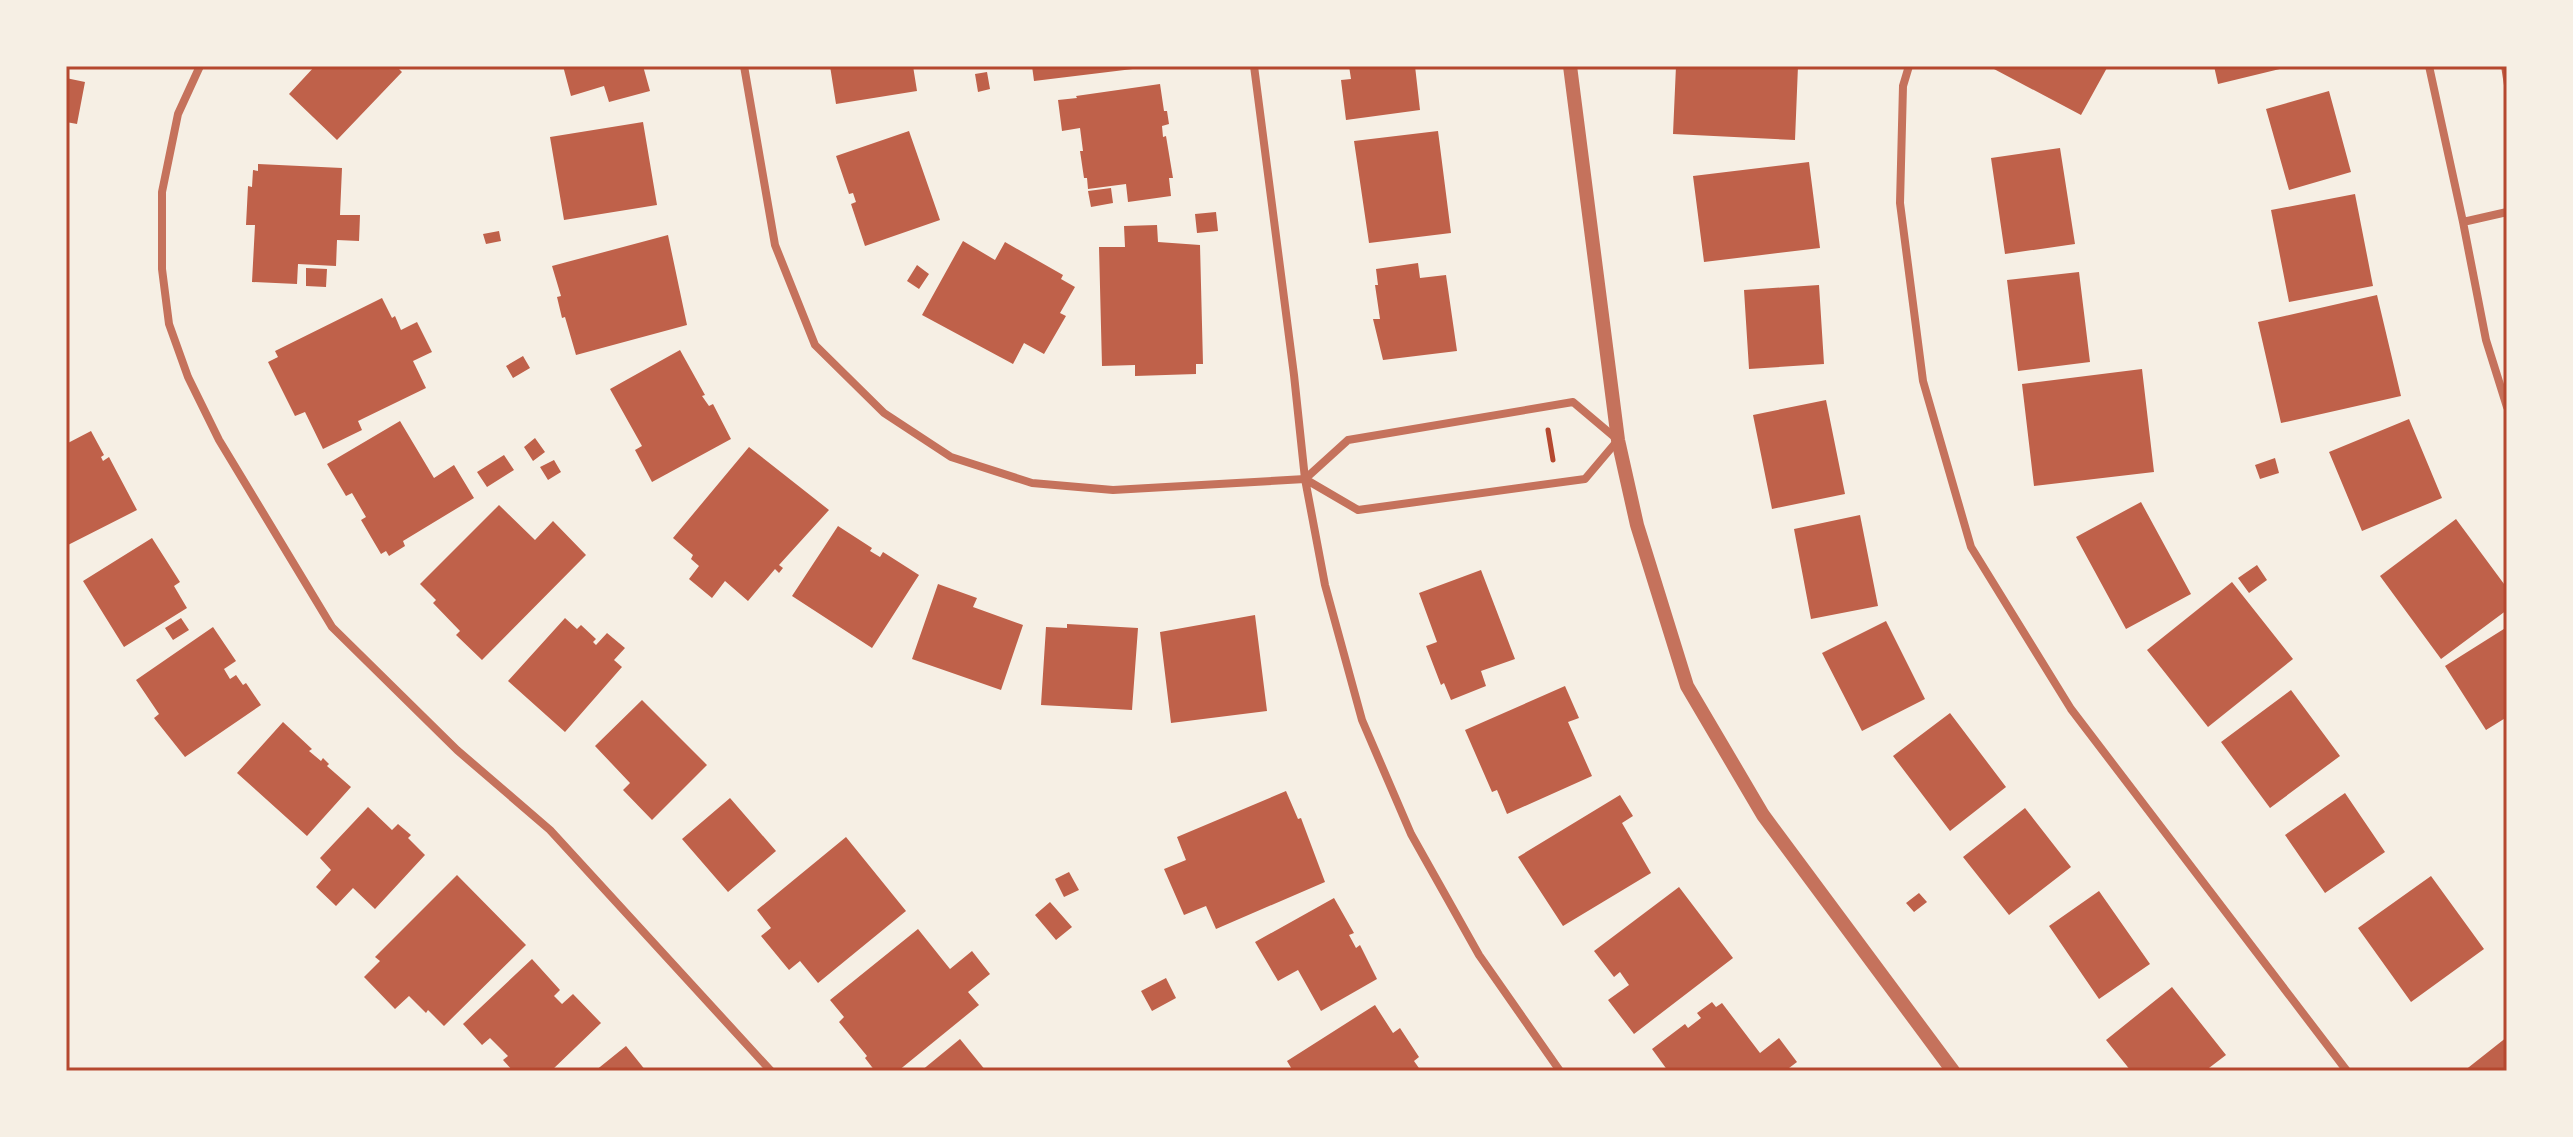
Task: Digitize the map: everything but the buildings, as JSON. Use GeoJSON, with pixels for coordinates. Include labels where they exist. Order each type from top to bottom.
{"type":"FeatureCollection","features":[{"type":"Feature","properties":{"kind":"street"},"geometry":{"type":"LineString","coordinates":[[200,66],[178,114],[162,192],[162,269],[169,324],[188,377],[219,440],[332,627],[457,750],[550,830],[771,1071]]}},
{"type":"Feature","properties":{"kind":"street"},"geometry":{"type":"LineString","coordinates":[[744,66],[775,245],[815,345],[884,413],[951,457],[1032,483],[1113,490],[1305,479],[1358,510],[1585,479],[1618,440]]}},
{"type":"Feature","properties":{"kind":"street"},"geometry":{"type":"LineString","coordinates":[[1254,66],[1305,479],[1325,585],[1362,720],[1411,834],[1479,955],[1560,1071]]}},
{"type":"Feature","properties":{"kind":"street"},"geometry":{"type":"LineString","coordinates":[[1570,66],[1618,440],[1637,525],[1687,686],[1763,815],[1953,1071]]}},
{"type":"Feature","properties":{"kind":"street"},"geometry":{"type":"LineString","coordinates":[[1909,66],[1903,86],[1900,203],[1923,381],[1971,547],[2071,709],[2347,1071]]}},
{"type":"Feature","properties":{"kind":"street"},"geometry":{"type":"LineString","coordinates":[[2429,66],[2486,340],[2507,407]]}},
{"type":"Feature","properties":{"kind":"street"},"geometry":{"type":"LineString","coordinates":[[2463,222],[2507,212]]}},
{"type":"Feature","properties":{"kind":"street"},"geometry":{"type":"LineString","coordinates":[[1305,479],[1348,440],[1573,402],[1618,440]]}},
{"type":"Feature","properties":{"kind":"path"},"geometry":{"type":"LineString","coordinates":[[1548,430],[1553,460]]}}]}
